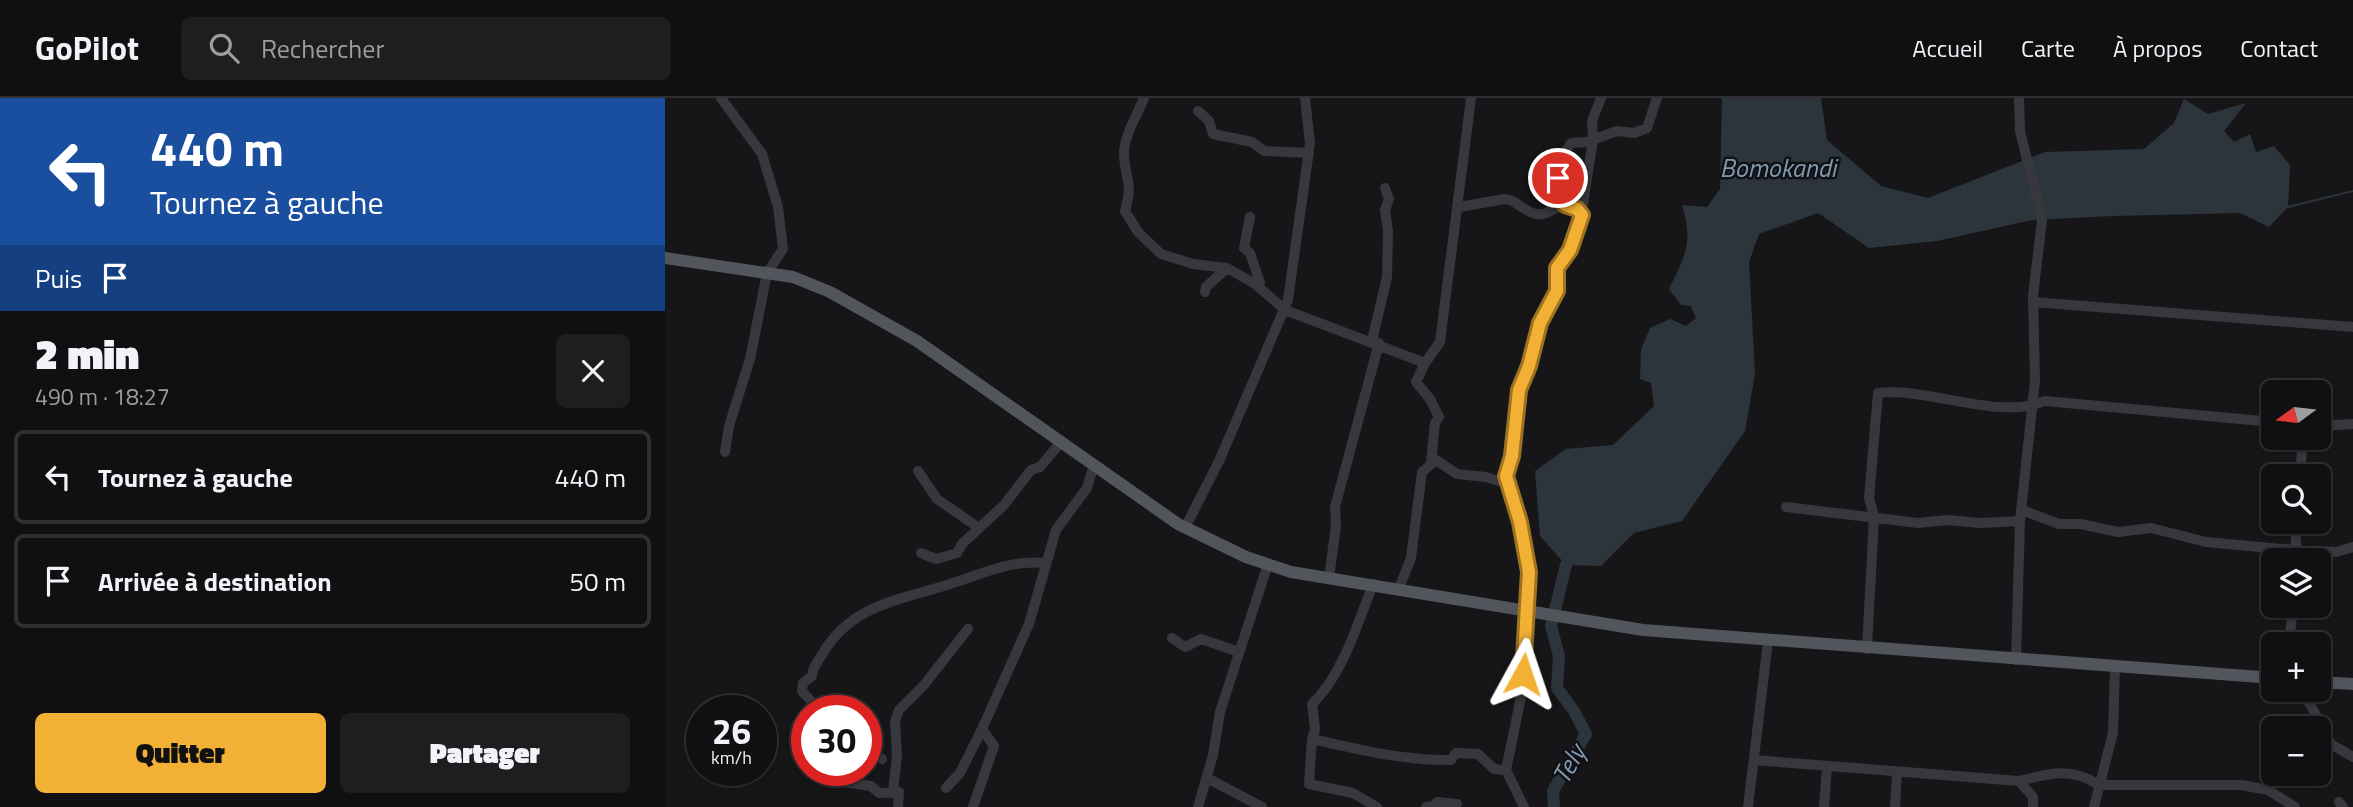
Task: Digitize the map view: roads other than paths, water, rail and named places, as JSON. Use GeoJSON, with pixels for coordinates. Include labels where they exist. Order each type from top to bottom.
{"type":"FeatureCollection","features":[{"type":"Feature","properties":{"kind":"main road"},"geometry":{"type":"LineString","coordinates":[[665,258],[793,277],[830,292],[917,341],[1185,528],[1291,572],[1643,631],[2261,677]]}},
{"type":"Feature","properties":{"kind":"main road"},"geometry":{"type":"LineString","coordinates":[[2331,683],[2353,684]]}},
{"type":"Feature","properties":{"kind":"street"},"geometry":{"type":"LineString","coordinates":[[720,98],[762,154],[778,207],[783,249],[767,273],[750,359],[729,426],[725,452]]}},
{"type":"Feature","properties":{"kind":"street"},"geometry":{"type":"LineString","coordinates":[[1144,98],[1126,138],[1124,155],[1131,189],[1125,211],[1138,232],[1161,254],[1193,264],[1227,268],[1255,284],[1285,310],[1376,342],[1425,363]]}},
{"type":"Feature","properties":{"kind":"street"},"geometry":{"type":"LineString","coordinates":[[1185,528],[1215,471],[1285,310],[1297,251],[1309,152],[1305,98]]}},
{"type":"Feature","properties":{"kind":"street"},"geometry":{"type":"LineString","coordinates":[[1431,463],[1435,423],[1439,417],[1430,399],[1416,382],[1440,342],[1444,292],[1459,207],[1471,98]]}},
{"type":"Feature","properties":{"kind":"street"},"geometry":{"type":"LineString","coordinates":[[1524,807],[1506,770],[1521,697],[1530,611],[1529,572],[1520,522],[1506,476],[1512,456],[1519,390],[1529,366],[1540,323],[1557,291],[1557,268],[1570,250],[1582,215],[1593,140],[1592,121],[1601,98]]}},
{"type":"Feature","properties":{"kind":"street"},"geometry":{"type":"LineString","coordinates":[[1565,205],[1557,164],[1571,143],[1593,140],[1618,131],[1634,133],[1647,128],[1657,98]]}},
{"type":"Feature","properties":{"kind":"street"},"geometry":{"type":"LineString","coordinates":[[2016,660],[2020,521],[2033,406],[2033,302],[2042,220],[2021,131],[2019,98]]}},
{"type":"Feature","properties":{"kind":"street"},"geometry":{"type":"LineString","coordinates":[[1198,111],[1209,121],[1213,134],[1263,146],[1309,152]]}},
{"type":"Feature","properties":{"kind":"street"},"geometry":{"type":"LineString","coordinates":[[1329,578],[1336,527],[1335,507],[1356,436],[1360,404],[1376,342],[1387,277],[1388,231],[1385,210],[1389,198],[1385,188]]}},
{"type":"Feature","properties":{"kind":"street"},"geometry":{"type":"LineString","coordinates":[[1459,207],[1493,199],[1512,200],[1527,211],[1542,214],[1551,208],[1565,205],[1577,209],[1582,215]]}},
{"type":"Feature","properties":{"kind":"street"},"geometry":{"type":"LineString","coordinates":[[1250,217],[1244,243],[1258,274],[1260,283],[1255,284]]}},
{"type":"Feature","properties":{"kind":"street"},"geometry":{"type":"LineString","coordinates":[[1205,292],[1206,287],[1227,268]]}},
{"type":"Feature","properties":{"kind":"street"},"geometry":{"type":"LineString","coordinates":[[2033,302],[2353,327]]}},
{"type":"Feature","properties":{"kind":"street"},"geometry":{"type":"LineString","coordinates":[[1867,649],[1874,516],[1869,498],[1878,393],[1912,393],[2006,407],[2033,406],[2045,401],[2261,421]]}},
{"type":"Feature","properties":{"kind":"street"},"geometry":{"type":"LineString","coordinates":[[2331,425],[2353,424]]}},
{"type":"Feature","properties":{"kind":"street"},"geometry":{"type":"LineString","coordinates":[[921,553],[936,559],[945,555],[952,556],[1061,442]]}},
{"type":"Feature","properties":{"kind":"street"},"geometry":{"type":"LineString","coordinates":[[1399,589],[1411,558],[1422,472],[1431,463],[1436,460],[1457,474],[1486,477],[1508,484]]}},
{"type":"Feature","properties":{"kind":"street"},"geometry":{"type":"LineString","coordinates":[[946,788],[960,773],[982,729],[1029,624],[1044,563],[1056,530],[1087,488],[1094,465]]}},
{"type":"Feature","properties":{"kind":"street"},"geometry":{"type":"LineString","coordinates":[[918,471],[937,499],[979,528]]}},
{"type":"Feature","properties":{"kind":"street"},"geometry":{"type":"LineString","coordinates":[[1786,507],[1918,523],[1947,520],[1981,523],[2020,521]]}},
{"type":"Feature","properties":{"kind":"street"},"geometry":{"type":"LineString","coordinates":[[2022,510],[2059,524],[2081,524],[2118,532],[2151,528],[2206,542],[2297,548],[2296,534]]}},
{"type":"Feature","properties":{"kind":"street"},"geometry":{"type":"LineString","coordinates":[[2331,551],[2353,547]]}},
{"type":"Feature","properties":{"kind":"street"},"geometry":{"type":"LineString","coordinates":[[806,695],[802,691],[803,683],[812,676],[813,665],[838,632],[870,608],[957,582],[978,572],[1027,561],[1044,563]]}},
{"type":"Feature","properties":{"kind":"street"},"geometry":{"type":"LineString","coordinates":[[1198,807],[1220,712],[1268,564]]}},
{"type":"Feature","properties":{"kind":"street"},"geometry":{"type":"LineString","coordinates":[[1373,584],[1350,646],[1322,695],[1312,704],[1315,729],[1309,784],[1353,793],[1377,807]]}},
{"type":"Feature","properties":{"kind":"street"},"geometry":{"type":"LineString","coordinates":[[893,792],[897,755],[895,722],[899,710],[924,685],[935,667],[968,629]]}},
{"type":"Feature","properties":{"kind":"street"},"geometry":{"type":"LineString","coordinates":[[1172,638],[1185,647],[1201,639],[1239,652]]}},
{"type":"Feature","properties":{"kind":"street"},"geometry":{"type":"LineString","coordinates":[[1748,807],[1768,641]]}},
{"type":"Feature","properties":{"kind":"street"},"geometry":{"type":"LineString","coordinates":[[2094,807],[2112,733],[2115,667]]}},
{"type":"Feature","properties":{"kind":"street"},"geometry":{"type":"LineString","coordinates":[[2309,702],[2331,744],[2353,757]]}},
{"type":"Feature","properties":{"kind":"street"},"geometry":{"type":"LineString","coordinates":[[973,807],[994,746],[982,729]]}},
{"type":"Feature","properties":{"kind":"street"},"geometry":{"type":"LineString","coordinates":[[1312,740],[1336,747],[1433,761],[1451,760],[1456,753],[1478,754],[1494,769],[1506,770]]}},
{"type":"Feature","properties":{"kind":"street"},"geometry":{"type":"LineString","coordinates":[[1754,760],[1897,773],[2019,780],[2059,771],[2085,776],[2099,785],[2241,785],[2268,790],[2295,807]]}},
{"type":"Feature","properties":{"kind":"street"},"geometry":{"type":"LineString","coordinates":[[1824,807],[1827,767]]}},
{"type":"Feature","properties":{"kind":"street"},"geometry":{"type":"LineString","coordinates":[[1895,807],[1897,773]]}},
{"type":"Feature","properties":{"kind":"street"},"geometry":{"type":"LineString","coordinates":[[1206,778],[1260,806]]}},
{"type":"Feature","properties":{"kind":"street"},"geometry":{"type":"LineString","coordinates":[[2019,780],[2033,797],[2033,807]]}},
{"type":"Feature","properties":{"kind":"street"},"geometry":{"type":"LineString","coordinates":[[871,786],[879,793],[899,792],[898,807]]}},
{"type":"Feature","properties":{"kind":"street"},"geometry":{"type":"LineString","coordinates":[[1426,807],[1434,806],[1437,802],[1457,804]]}},
{"type":"Feature","properties":{"kind":"water","name":"Bomokandi"},"geometry":{"type":"Polygon","coordinates":[[[1722,98],[1821,98],[1827,140],[1881,186],[1928,198],[2045,152],[2144,149],[2174,123],[2184,99],[2208,114],[2246,103],[2224,131],[2234,142],[2250,134],[2256,152],[2274,146],[2290,165],[2288,207],[2269,227],[2240,213],[2032,220],[1937,241],[1869,248],[1818,213],[1759,234],[1749,262],[1755,374],[1745,431],[1682,521],[1634,533],[1601,566],[1566,565],[1540,536],[1535,471],[1566,449],[1613,445],[1654,406],[1651,383],[1640,379],[1641,349],[1650,328],[1670,319],[1686,326],[1696,318],[1691,306],[1681,305],[1669,289],[1686,248],[1687,229],[1682,205],[1707,207],[1720,189],[1722,98]]]}},
{"type":"Feature","properties":{"kind":"waterway"},"geometry":{"type":"LineString","coordinates":[[2288,207],[2353,191]]}},
{"type":"Feature","properties":{"kind":"waterway","name":"Tely"},"geometry":{"type":"LineString","coordinates":[[1554,807],[1553,791],[1586,734],[1574,711],[1557,688],[1559,656],[1551,626],[1566,565]]}}]}
